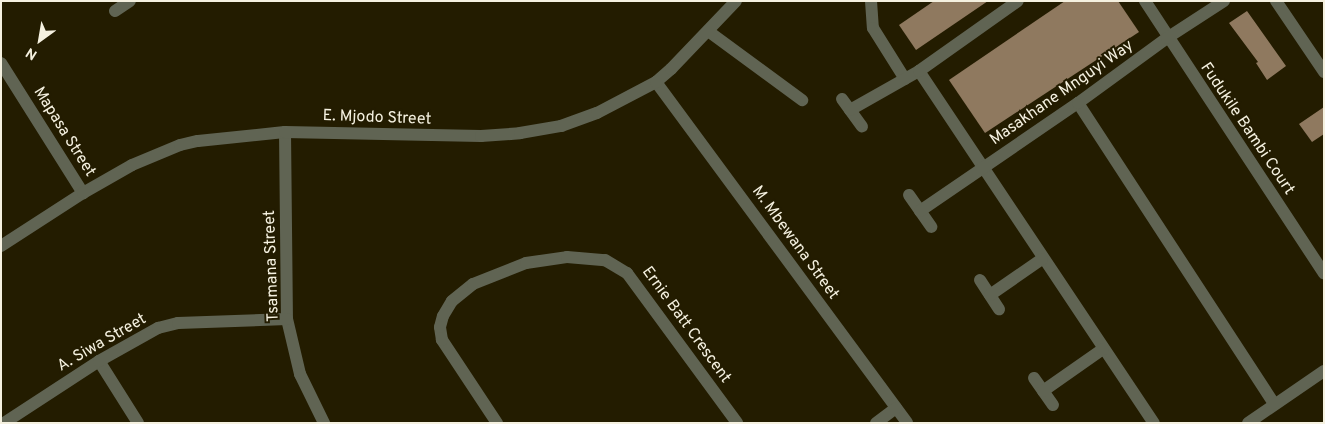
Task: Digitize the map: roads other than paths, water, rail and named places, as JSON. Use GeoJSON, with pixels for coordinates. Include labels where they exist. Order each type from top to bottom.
{"type":"FeatureCollection","features":[{"type":"Feature","properties":{"kind":"street"},"geometry":{"type":"LineString","coordinates":[[115,11],[130,1]]}},
{"type":"Feature","properties":{"kind":"street","name":"E. Mjodo Street"},"geometry":{"type":"LineString","coordinates":[[1,246],[83,193],[132,165],[180,145],[235,135],[285,132],[432,136],[520,133],[561,126],[597,113],[656,82],[736,1]]}},
{"type":"Feature","properties":{"kind":"street"},"geometry":{"type":"LineString","coordinates":[[871,1],[874,28],[905,79]]}},
{"type":"Feature","properties":{"kind":"street","name":"Fudukile Bambi Court"},"geometry":{"type":"LineString","coordinates":[[1145,1],[1167,38],[1324,274]]}},
{"type":"Feature","properties":{"kind":"street","name":"Masakhane Mnguyi Way"},"geometry":{"type":"LineString","coordinates":[[920,212],[1078,103],[1167,38],[1224,1]]}},
{"type":"Feature","properties":{"kind":"street"},"geometry":{"type":"LineString","coordinates":[[1276,1],[1324,72]]}},
{"type":"Feature","properties":{"kind":"street"},"geometry":{"type":"LineString","coordinates":[[850,110],[919,71],[1011,3]]}},
{"type":"Feature","properties":{"kind":"street"},"geometry":{"type":"LineString","coordinates":[[708,31],[802,100]]}},
{"type":"Feature","properties":{"kind":"street","name":"Mapasa Street"},"geometry":{"type":"LineString","coordinates":[[1,63],[6,80],[83,193]]}},
{"type":"Feature","properties":{"kind":"street"},"geometry":{"type":"LineString","coordinates":[[919,71],[985,167],[1042,258],[1154,423]]}},
{"type":"Feature","properties":{"kind":"street","name":"M. Mbewana Street"},"geometry":{"type":"LineString","coordinates":[[656,82],[907,423]]}},
{"type":"Feature","properties":{"kind":"street"},"geometry":{"type":"LineString","coordinates":[[842,99],[862,127]]}},
{"type":"Feature","properties":{"kind":"street"},"geometry":{"type":"LineString","coordinates":[[1078,103],[1274,404]]}},
{"type":"Feature","properties":{"kind":"street","name":"Tsamana Street"},"geometry":{"type":"LineString","coordinates":[[285,132],[287,319],[300,374],[324,423]]}},
{"type":"Feature","properties":{"kind":"street"},"geometry":{"type":"LineString","coordinates":[[909,195],[931,227]]}},
{"type":"Feature","properties":{"kind":"street","name":"Ernie Batt Crescent"},"geometry":{"type":"LineString","coordinates":[[497,423],[442,340],[440,327],[443,316],[456,296],[485,278],[536,260],[567,257],[605,260],[627,273],[737,423]]}},
{"type":"Feature","properties":{"kind":"street"},"geometry":{"type":"LineString","coordinates":[[990,295],[1042,258]]}},
{"type":"Feature","properties":{"kind":"street"},"geometry":{"type":"LineString","coordinates":[[980,280],[999,309]]}},
{"type":"Feature","properties":{"kind":"street","name":"A. Siwa Street"},"geometry":{"type":"LineString","coordinates":[[4,423],[99,361],[146,334],[178,323],[287,319]]}},
{"type":"Feature","properties":{"kind":"street"},"geometry":{"type":"LineString","coordinates":[[1043,391],[1103,349]]}},
{"type":"Feature","properties":{"kind":"street"},"geometry":{"type":"LineString","coordinates":[[99,361],[138,423]]}},
{"type":"Feature","properties":{"kind":"street"},"geometry":{"type":"LineString","coordinates":[[1248,423],[1324,371]]}},
{"type":"Feature","properties":{"kind":"street"},"geometry":{"type":"LineString","coordinates":[[1034,378],[1053,406]]}},
{"type":"Feature","properties":{"kind":"street"},"geometry":{"type":"LineString","coordinates":[[876,423],[896,408]]}}]}
